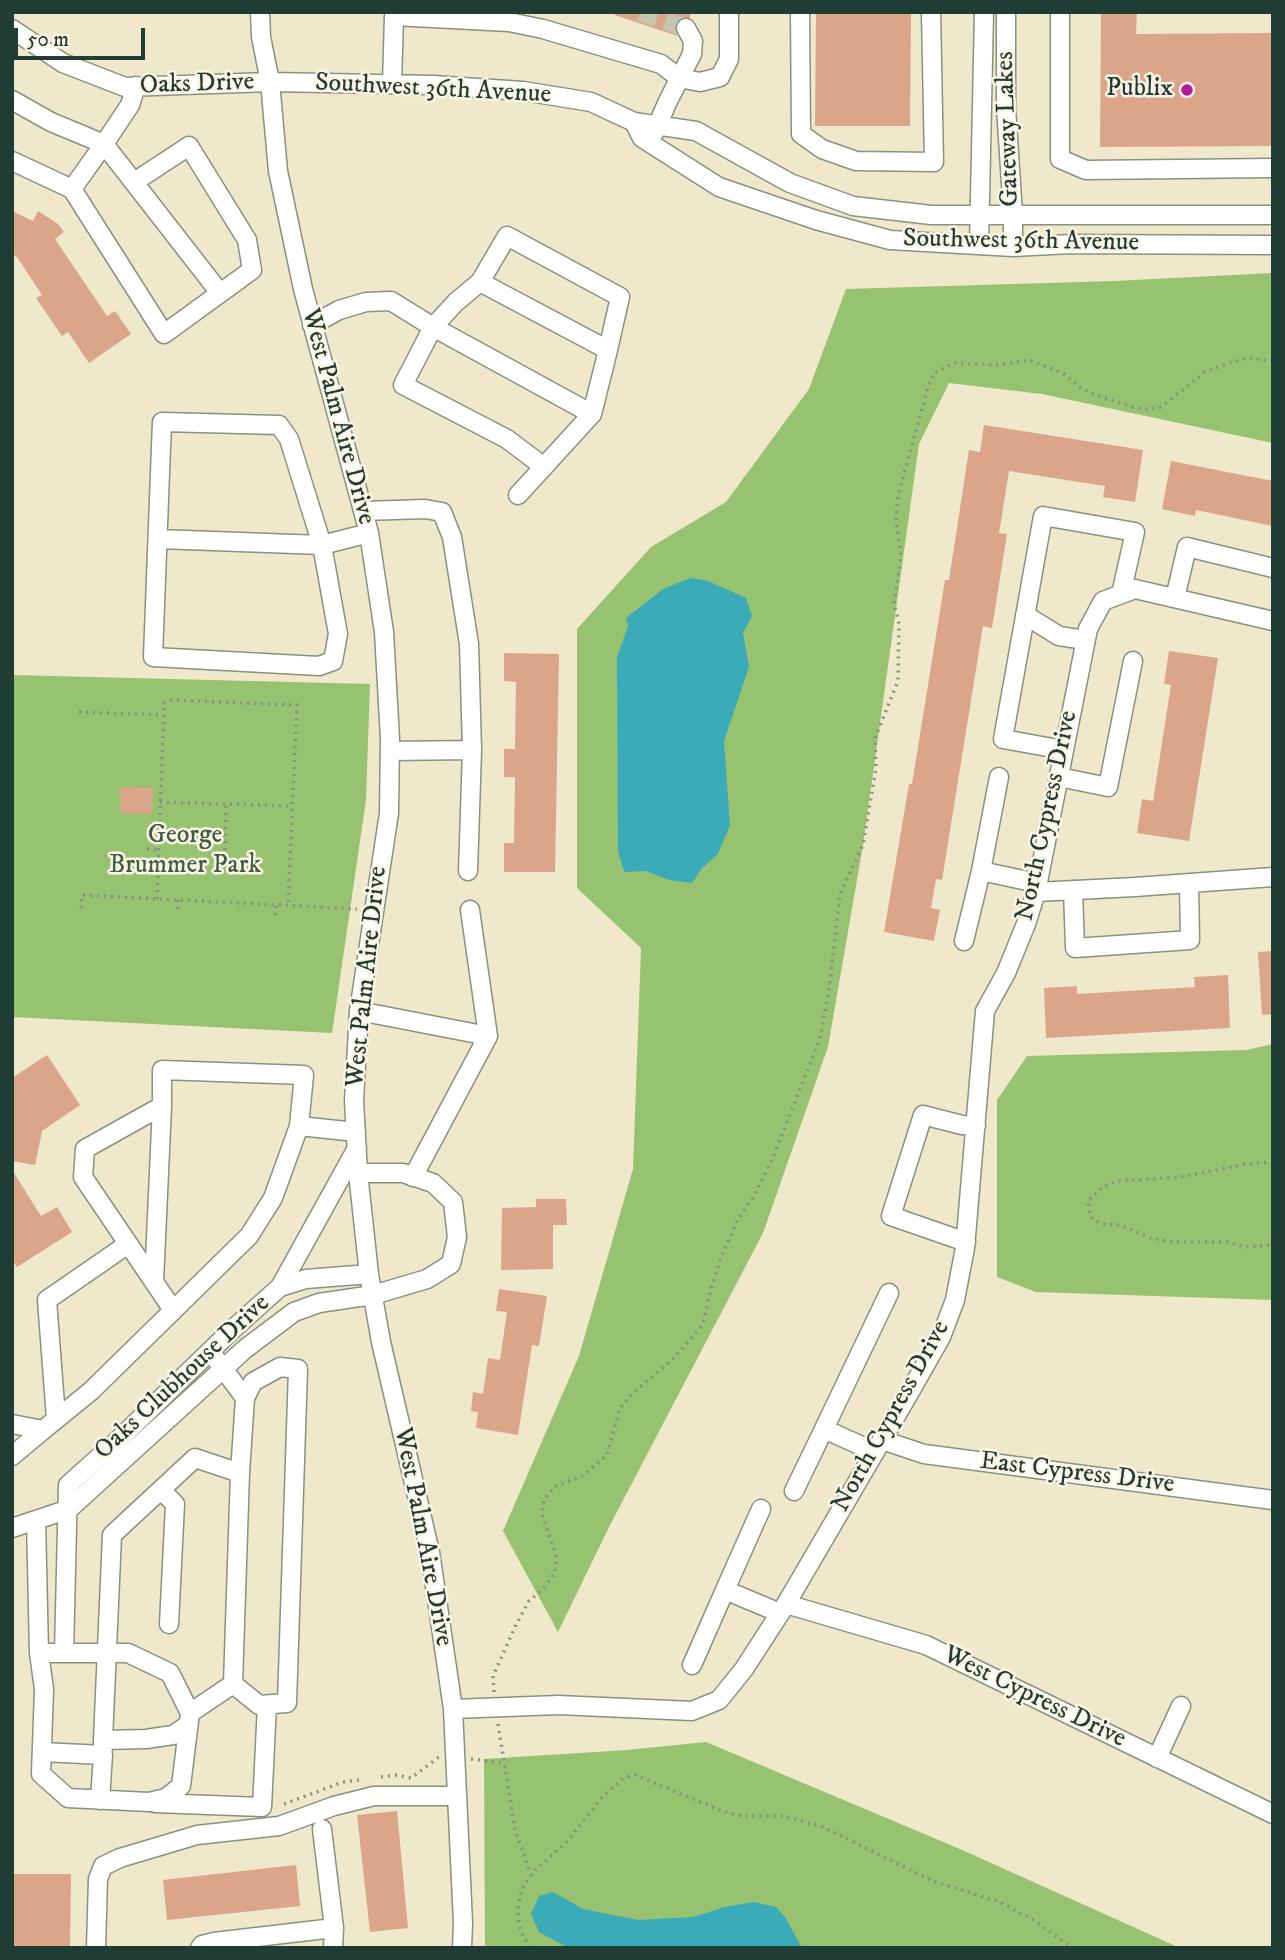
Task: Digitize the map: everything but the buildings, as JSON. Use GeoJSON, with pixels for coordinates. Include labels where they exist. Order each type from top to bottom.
{"type":"FeatureCollection","features":[{"type":"Feature","properties":{"kind":"street","name":"West Palm Aire Drive"},"geometry":{"type":"LineString","coordinates":[[260,12],[278,171],[313,325],[369,533],[384,632],[390,751],[389,813],[359,1011],[354,1101],[356,1140],[369,1274],[381,1342],[430,1552],[453,1709],[462,1948]]}},
{"type":"Feature","properties":{"kind":"street"},"geometry":{"type":"LineString","coordinates":[[392,84],[394,14],[509,22],[546,20],[661,64],[679,78],[700,82],[720,78],[729,59],[729,12]]}},
{"type":"Feature","properties":{"kind":"street"},"geometry":{"type":"LineString","coordinates":[[800,12],[801,134],[822,149],[856,161],[934,162],[931,12]]}},
{"type":"Feature","properties":{"kind":"street","name":"Gateway Lakes"},"geometry":{"type":"LineString","coordinates":[[979,245],[984,12]]}},
{"type":"Feature","properties":{"kind":"street","name":"Gateway Lakes"},"geometry":{"type":"LineString","coordinates":[[1006,12],[1006,108],[1013,247]]}},
{"type":"Feature","properties":{"kind":"street"},"geometry":{"type":"LineString","coordinates":[[1060,12],[1060,159],[1086,170],[1273,168]]}},
{"type":"Feature","properties":{"kind":"street","name":"Oaks Drive"},"geometry":{"type":"LineString","coordinates":[[12,29],[63,64],[125,87],[270,82]]}},
{"type":"Feature","properties":{"kind":"street"},"geometry":{"type":"LineString","coordinates":[[650,143],[692,54],[693,41],[686,29]]}},
{"type":"Feature","properties":{"kind":"street","name":"Southwest 36th Avenue"},"geometry":{"type":"LineString","coordinates":[[270,82],[523,90],[591,102],[634,122],[696,131],[790,183],[853,206],[931,215],[1273,215]]}},
{"type":"Feature","properties":{"kind":"street"},"geometry":{"type":"LineString","coordinates":[[72,189],[130,106],[135,86]]}},
{"type":"Feature","properties":{"kind":"street"},"geometry":{"type":"LineString","coordinates":[[12,100],[51,122],[104,144],[220,293]]}},
{"type":"Feature","properties":{"kind":"street","name":"Southwest 36th Avenue"},"geometry":{"type":"LineString","coordinates":[[634,122],[642,138],[719,187],[816,220],[890,240],[1013,247],[1071,244],[1273,245]]}},
{"type":"Feature","properties":{"kind":"street"},"geometry":{"type":"LineString","coordinates":[[12,162],[72,189],[164,334],[252,270],[247,240],[189,146],[134,182]]}},
{"type":"Feature","properties":{"kind":"street"},"geometry":{"type":"LineString","coordinates":[[518,495],[544,467],[592,414],[620,297],[507,236],[480,282],[456,302],[433,327],[403,385],[507,439],[544,467]]}},
{"type":"Feature","properties":{"kind":"street"},"geometry":{"type":"LineString","coordinates":[[480,282],[608,351]]}},
{"type":"Feature","properties":{"kind":"street"},"geometry":{"type":"LineString","coordinates":[[313,325],[339,310],[366,302],[391,301],[592,414]]}},
{"type":"Feature","properties":{"kind":"street"},"geometry":{"type":"LineString","coordinates":[[162,422],[279,425],[289,439],[322,545],[338,634],[333,662],[319,666],[153,657],[162,422]]}},
{"type":"Feature","properties":{"kind":"street"},"geometry":{"type":"LineString","coordinates":[[363,511],[425,509],[442,512],[453,537],[468,644],[472,750],[468,871]]}},
{"type":"Feature","properties":{"kind":"street"},"geometry":{"type":"LineString","coordinates":[[1064,750],[1003,739],[1043,516],[1135,532],[1121,594]]}},
{"type":"Feature","properties":{"kind":"street"},"geometry":{"type":"LineString","coordinates":[[158,539],[322,545],[369,533]]}},
{"type":"Feature","properties":{"kind":"street"},"geometry":{"type":"LineString","coordinates":[[1175,598],[1187,547],[1273,568]]}},
{"type":"Feature","properties":{"kind":"street"},"geometry":{"type":"LineString","coordinates":[[1121,594],[1135,589],[1273,621]]}},
{"type":"Feature","properties":{"kind":"street","name":"North Cypress Drive"},"geometry":{"type":"LineString","coordinates":[[453,1709],[558,1705],[692,1711],[719,1700],[744,1669],[783,1608],[941,1337],[955,1300],[966,1242],[985,1011],[1021,936],[1037,887],[1087,629],[1103,601],[1121,594]]}},
{"type":"Feature","properties":{"kind":"street"},"geometry":{"type":"LineString","coordinates":[[1025,615],[1059,636],[1085,640]]}},
{"type":"Feature","properties":{"kind":"street"},"geometry":{"type":"LineString","coordinates":[[1059,777],[1108,787],[1133,660]]}},
{"type":"Feature","properties":{"kind":"street"},"geometry":{"type":"LineString","coordinates":[[390,751],[472,750]]}},
{"type":"Feature","properties":{"kind":"street"},"geometry":{"type":"LineString","coordinates":[[964,941],[999,777]]}},
{"type":"Feature","properties":{"kind":"street"},"geometry":{"type":"LineString","coordinates":[[981,871],[1037,887],[1073,890],[1273,877]]}},
{"type":"Feature","properties":{"kind":"street"},"geometry":{"type":"LineString","coordinates":[[1073,890],[1075,948],[1190,940],[1189,883]]}},
{"type":"Feature","properties":{"kind":"street"},"geometry":{"type":"LineString","coordinates":[[358,1173],[402,1173],[413,1177],[488,1036],[470,910]]}},
{"type":"Feature","properties":{"kind":"street"},"geometry":{"type":"LineString","coordinates":[[359,1011],[488,1036]]}},
{"type":"Feature","properties":{"kind":"street"},"geometry":{"type":"LineString","coordinates":[[12,1456],[90,1391],[249,1236],[273,1198],[299,1126],[304,1075],[162,1070],[154,1282]]}},
{"type":"Feature","properties":{"kind":"street"},"geometry":{"type":"LineString","coordinates":[[162,1106],[85,1149],[83,1177],[173,1310]]}},
{"type":"Feature","properties":{"kind":"street"},"geometry":{"type":"LineString","coordinates":[[966,1242],[891,1216],[923,1115],[975,1126]]}},
{"type":"Feature","properties":{"kind":"street"},"geometry":{"type":"LineString","coordinates":[[280,1287],[356,1140],[299,1126]]}},
{"type":"Feature","properties":{"kind":"street","name":"Oaks Clubhouse Drive"},"geometry":{"type":"LineString","coordinates":[[14,1523],[36,1520],[69,1509],[223,1369],[294,1311],[319,1303],[373,1295],[427,1279],[451,1264],[457,1237],[453,1202],[433,1183],[413,1177]]}},
{"type":"Feature","properties":{"kind":"street"},"geometry":{"type":"LineString","coordinates":[[50,1424],[47,1300],[128,1244]]}},
{"type":"Feature","properties":{"kind":"street","name":"Oaks Clubhouse Drive"},"geometry":{"type":"LineString","coordinates":[[69,1509],[68,1485],[280,1287],[306,1279],[369,1274]]}},
{"type":"Feature","properties":{"kind":"street"},"geometry":{"type":"LineString","coordinates":[[794,1491],[889,1293]]}},
{"type":"Feature","properties":{"kind":"street"},"geometry":{"type":"LineString","coordinates":[[210,1352],[245,1398]]}},
{"type":"Feature","properties":{"kind":"street"},"geometry":{"type":"LineString","coordinates":[[42,1752],[103,1747],[173,1735],[233,1684],[245,1398],[253,1382],[280,1367],[298,1369],[287,1703],[259,1705],[233,1684]]}},
{"type":"Feature","properties":{"kind":"street"},"geometry":{"type":"LineString","coordinates":[[12,1424],[50,1424]]}},
{"type":"Feature","properties":{"kind":"street","name":"East Cypress Drive"},"geometry":{"type":"LineString","coordinates":[[824,1429],[878,1446],[924,1454],[1273,1500]]}},
{"type":"Feature","properties":{"kind":"street"},"geometry":{"type":"LineString","coordinates":[[100,1800],[109,1653],[112,1535],[195,1458],[240,1473]]}},
{"type":"Feature","properties":{"kind":"street"},"geometry":{"type":"LineString","coordinates":[[160,1490],[175,1504],[169,1623]]}},
{"type":"Feature","properties":{"kind":"street"},"geometry":{"type":"LineString","coordinates":[[64,1653],[69,1509]]}},
{"type":"Feature","properties":{"kind":"street"},"geometry":{"type":"LineString","coordinates":[[692,1665],[761,1509]]}},
{"type":"Feature","properties":{"kind":"street"},"geometry":{"type":"LineString","coordinates":[[36,1520],[38,1653],[44,1689],[41,1774],[68,1798],[262,1807],[267,1705]]}},
{"type":"Feature","properties":{"kind":"street","name":"West Cypress Drive"},"geometry":{"type":"LineString","coordinates":[[725,1590],[926,1646],[1273,1814]]}},
{"type":"Feature","properties":{"kind":"street"},"geometry":{"type":"LineString","coordinates":[[38,1653],[128,1653],[170,1673],[189,1719],[181,1786],[166,1798],[149,1802]]}},
{"type":"Feature","properties":{"kind":"street"},"geometry":{"type":"LineString","coordinates":[[1157,1758],[1181,1706]]}},
{"type":"Feature","properties":{"kind":"street"},"geometry":{"type":"LineString","coordinates":[[96,1948],[98,1879],[103,1866],[120,1858],[197,1836],[279,1826],[334,1806],[374,1797],[457,1796]]}},
{"type":"Feature","properties":{"kind":"street"},"geometry":{"type":"LineString","coordinates":[[322,1829],[334,1948]]}},
{"type":"Feature","properties":{"kind":"street"},"geometry":{"type":"LineString","coordinates":[[200,1948],[214,1942],[334,1928]]}},
{"type":"Feature","properties":{"kind":"path"},"geometry":{"type":"LineString","coordinates":[[531,1875],[515,1830],[492,1676],[529,1601],[555,1573],[556,1554],[542,1515],[544,1500],[555,1486],[581,1477],[607,1455],[620,1408],[634,1392],[675,1357],[704,1324],[711,1288],[721,1258],[737,1221],[754,1196],[771,1162],[820,1039],[840,894],[863,845],[876,768],[875,738],[898,681],[899,624],[894,603],[901,557],[897,520],[898,496],[934,373],[954,363],[998,365],[1029,360],[1063,373],[1098,396],[1148,409],[1161,407],[1190,383],[1215,368],[1247,358],[1273,361]]}},
{"type":"Feature","properties":{"kind":"path"},"geometry":{"type":"LineString","coordinates":[[157,899],[163,703],[170,700],[297,705],[288,905]]}},
{"type":"Feature","properties":{"kind":"path"},"geometry":{"type":"LineString","coordinates":[[79,712],[163,715]]}},
{"type":"Feature","properties":{"kind":"path"},"geometry":{"type":"LineString","coordinates":[[160,802],[292,806]]}},
{"type":"Feature","properties":{"kind":"path"},"geometry":{"type":"LineString","coordinates":[[225,850],[226,804]]}},
{"type":"Feature","properties":{"kind":"path"},"geometry":{"type":"LineString","coordinates":[[147,849],[159,850]]}},
{"type":"Feature","properties":{"kind":"path"},"geometry":{"type":"LineString","coordinates":[[81,908],[82,895],[373,909]]}},
{"type":"Feature","properties":{"kind":"path"},"geometry":{"type":"LineString","coordinates":[[178,900],[178,912]]}},
{"type":"Feature","properties":{"kind":"path"},"geometry":{"type":"LineString","coordinates":[[275,915],[276,905]]}},
{"type":"Feature","properties":{"kind":"path"},"geometry":{"type":"LineString","coordinates":[[1273,1162],[1247,1164],[1181,1177],[1117,1181],[1103,1187],[1088,1201],[1088,1210],[1093,1220],[1103,1224],[1121,1225],[1150,1238],[1172,1242],[1227,1242],[1245,1247],[1273,1245]]}},
{"type":"Feature","properties":{"kind":"path"},"geometry":{"type":"LineString","coordinates":[[529,1948],[519,1926],[520,1892],[531,1875],[566,1843],[604,1794],[624,1778],[635,1775],[732,1814],[784,1816],[823,1827],[933,1881],[1000,1902],[1033,1920],[1073,1948]]}},
{"type":"Feature","properties":{"kind":"green space"},"geometry":{"type":"Polygon","coordinates":[[[1273,273],[1273,443],[1042,394],[949,383],[919,444],[863,845],[828,1047],[763,1233],[609,1527],[558,1632],[503,1531],[579,1356],[633,1169],[641,948],[577,888],[577,629],[651,547],[726,502],[809,389],[846,289],[1273,273]]]}},
{"type":"Feature","properties":{"kind":"green space","name":"George Brummer Park"},"geometry":{"type":"Polygon","coordinates":[[[12,675],[370,684],[366,800],[332,1033],[12,1017],[12,675]]]}},
{"type":"Feature","properties":{"kind":"green space"},"geometry":{"type":"Polygon","coordinates":[[[1273,1044],[1273,1300],[1036,1292],[997,1277],[997,1100],[1027,1056],[1246,1050],[1273,1044]]]}},
{"type":"Feature","properties":{"kind":"green space"},"geometry":{"type":"Polygon","coordinates":[[[706,1742],[960,1849],[1180,1948],[485,1948],[484,1759],[706,1742]]]}},
{"type":"Feature","properties":{"kind":"water"},"geometry":{"type":"Polygon","coordinates":[[[691,578],[708,581],[746,598],[752,616],[743,633],[749,667],[724,741],[730,825],[718,854],[702,868],[692,883],[669,880],[646,871],[624,872],[618,851],[617,657],[628,626],[626,618],[663,589],[691,578]]]}},
{"type":"Feature","properties":{"kind":"water"},"geometry":{"type":"Polygon","coordinates":[[[553,1892],[583,1909],[638,1920],[693,1917],[754,1902],[776,1907],[785,1917],[802,1948],[569,1948],[539,1932],[531,1914],[539,1896],[553,1892]]]}},
{"type":"Feature","properties":{"kind":"tunnel"},"geometry":{"type":"LineString","coordinates":[[640,12],[686,28]]}},
{"type":"Feature","properties":{"kind":"place","name":"Publix"},"geometry":{"type":"Point","coordinates":[1187,90]}}]}
